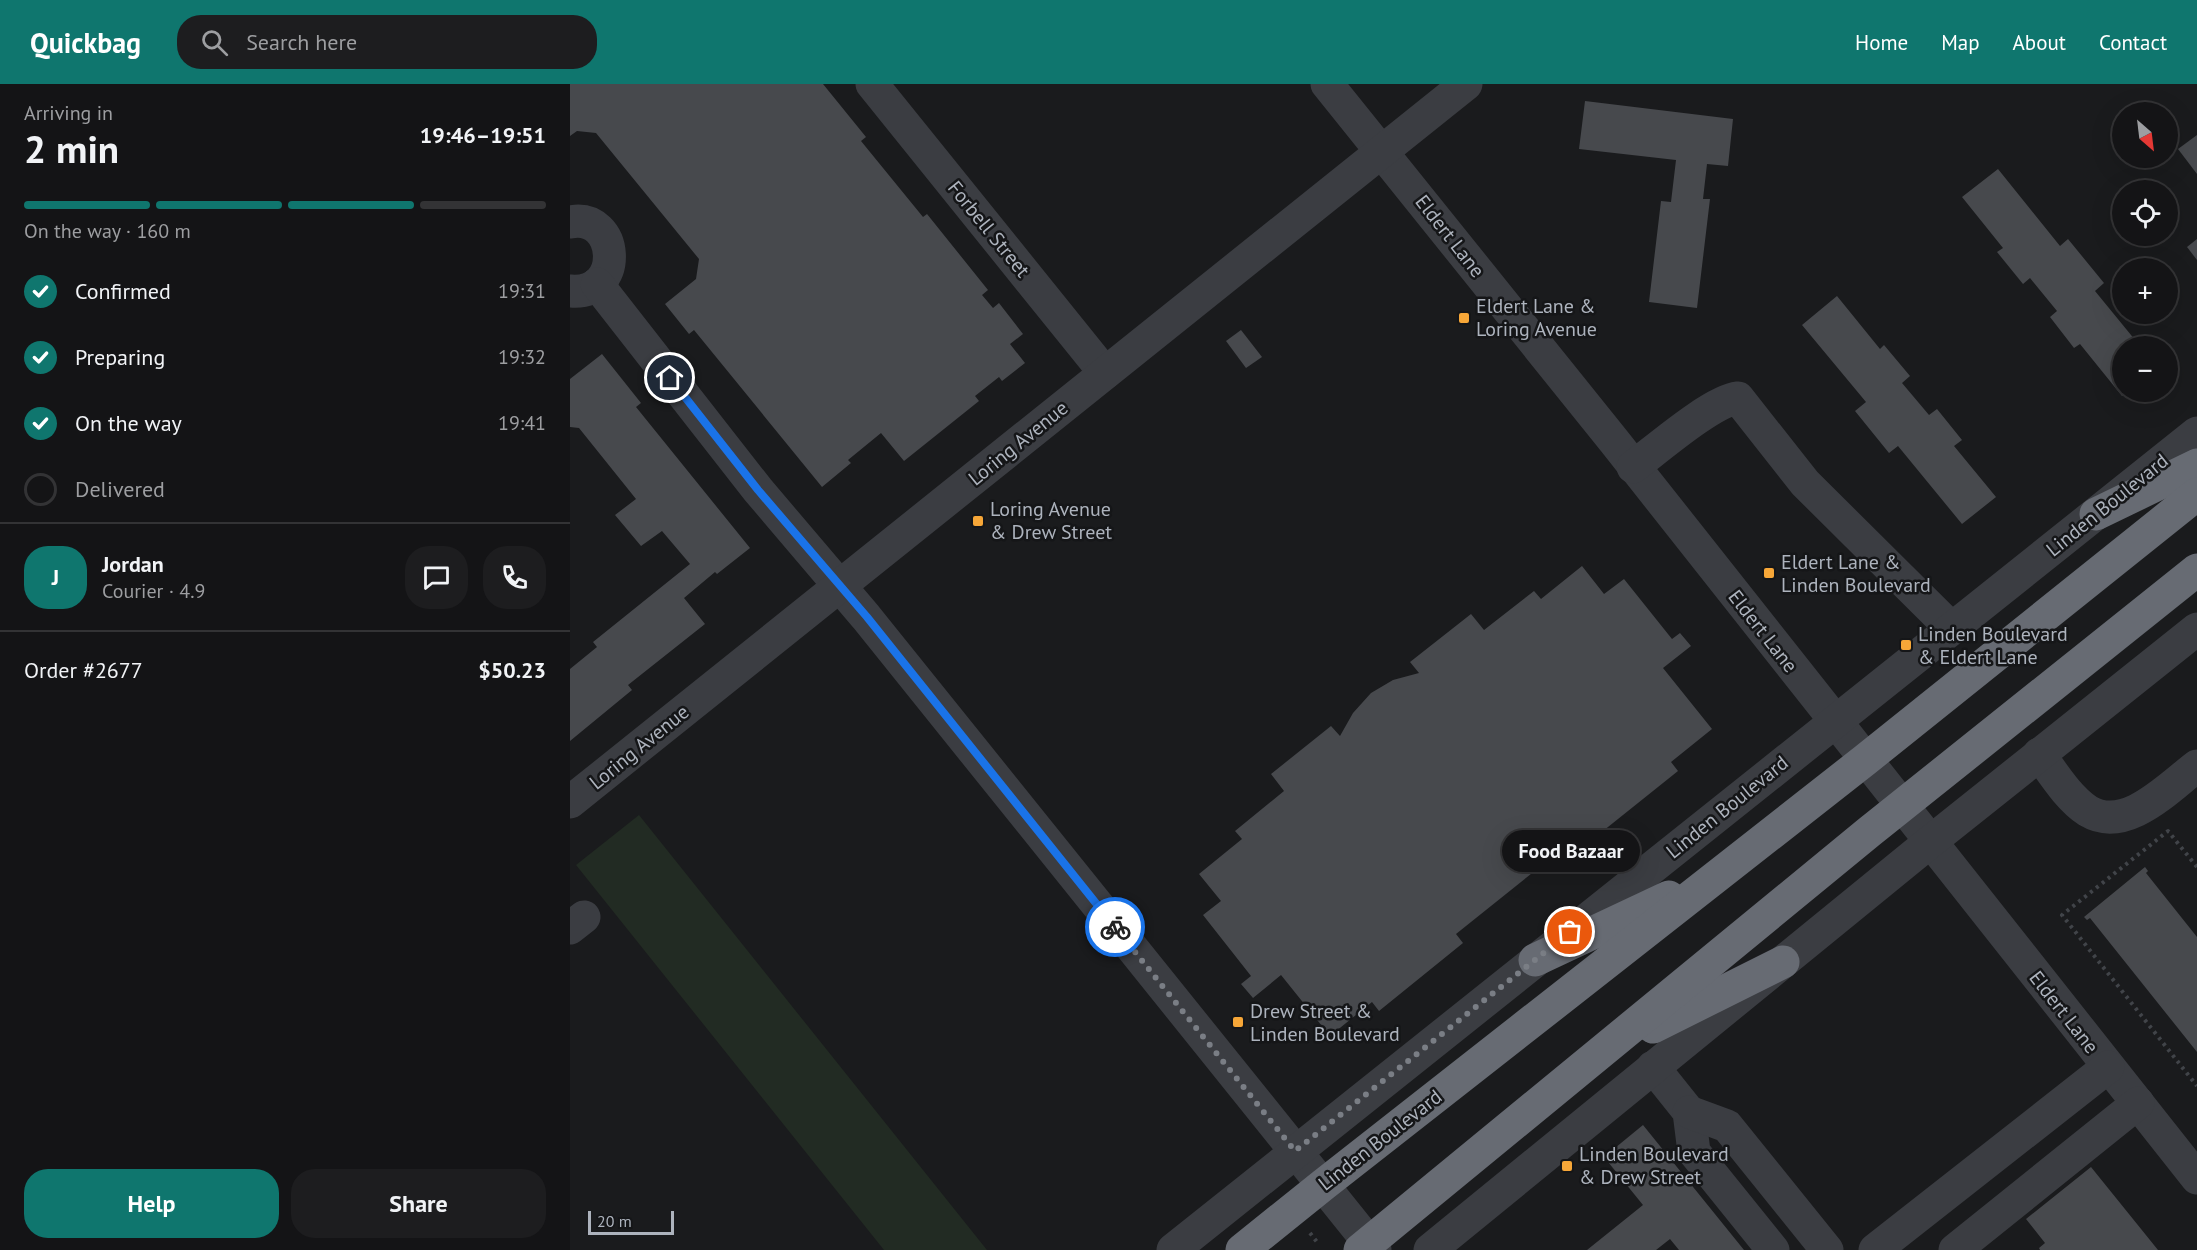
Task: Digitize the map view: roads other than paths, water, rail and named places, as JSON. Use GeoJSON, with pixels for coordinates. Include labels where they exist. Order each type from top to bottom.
{"type":"FeatureCollection","features":[{"type":"Feature","properties":{"kind":"highway"},"geometry":{"type":"LineString","coordinates":[[2096,514],[2197,465]]}},
{"type":"Feature","properties":{"kind":"highway","name":"Linden Boulevard"},"geometry":{"type":"LineString","coordinates":[[1242,1250],[1865,760],[2197,494]]}},
{"type":"Feature","properties":{"kind":"highway"},"geometry":{"type":"LineString","coordinates":[[1368,1248],[1600,1053],[1902,806],[2197,570]]}},
{"type":"Feature","properties":{"kind":"highway"},"geometry":{"type":"LineString","coordinates":[[1535,960],[1722,872]]}},
{"type":"Feature","properties":{"kind":"highway"},"geometry":{"type":"LineString","coordinates":[[1600,1053],[1783,962]]}},
{"type":"Feature","properties":{"kind":"street","name":"Forbell Street"},"geometry":{"type":"LineString","coordinates":[[872,84],[1105,373]]}},
{"type":"Feature","properties":{"kind":"street","name":"Eldert Lane"},"geometry":{"type":"LineString","coordinates":[[1327,84],[1383,151],[2197,1178]]}},
{"type":"Feature","properties":{"kind":"street","name":"Loring Avenue"},"geometry":{"type":"LineString","coordinates":[[571,798],[841,585],[1466,84]]}},
{"type":"Feature","properties":{"kind":"street"},"geometry":{"type":"LineString","coordinates":[[570,222],[587,224],[599,230],[610,252],[610,264],[605,275],[584,288],[841,585],[1323,1185],[1368,1248]]}},
{"type":"Feature","properties":{"kind":"street"},"geometry":{"type":"LineString","coordinates":[[1633,466],[1713,407],[1728,399],[1738,398],[1805,483],[1952,628]]}},
{"type":"Feature","properties":{"kind":"street","name":"Linden Boulevard"},"geometry":{"type":"LineString","coordinates":[[1173,1250],[2197,433]]}},
{"type":"Feature","properties":{"kind":"street"},"geometry":{"type":"LineString","coordinates":[[1430,1250],[1930,842],[2197,628]]}},
{"type":"Feature","properties":{"kind":"street"},"geometry":{"type":"LineString","coordinates":[[2039,754],[2080,804],[2089,811],[2102,816],[2121,816],[2140,809],[2197,766]]}},
{"type":"Feature","properties":{"kind":"street"},"geometry":{"type":"LineString","coordinates":[[1875,1250],[2108,1067]]}},
{"type":"Feature","properties":{"kind":"street"},"geometry":{"type":"LineString","coordinates":[[1653,1068],[1689,1112],[1727,1126],[1827,1250]]}},
{"type":"Feature","properties":{"kind":"street"},"geometry":{"type":"LineString","coordinates":[[1955,1250],[2138,1103]]}},
{"type":"Feature","properties":{"kind":"street"},"geometry":{"type":"LineString","coordinates":[[1689,1112],[1694,1152],[1773,1250]]}},
{"type":"Feature","properties":{"kind":"place","name":"Eldert Lane & Loring Avenue"},"geometry":{"type":"Point","coordinates":[1464,318]}},
{"type":"Feature","properties":{"kind":"place","name":"Loring Avenue & Drew Street"},"geometry":{"type":"Point","coordinates":[978,521]}},
{"type":"Feature","properties":{"kind":"place","name":"Eldert Lane & Linden Boulevard"},"geometry":{"type":"Point","coordinates":[1769,573]}},
{"type":"Feature","properties":{"kind":"place","name":"Linden Boulevard & Eldert Lane"},"geometry":{"type":"Point","coordinates":[1906,645]}},
{"type":"Feature","properties":{"kind":"place","name":"Food Bazaar"},"geometry":{"type":"Point","coordinates":[1570,932]}},
{"type":"Feature","properties":{"kind":"place","name":"Drew Street & Linden Boulevard"},"geometry":{"type":"Point","coordinates":[1238,1022]}},
{"type":"Feature","properties":{"kind":"place","name":"Linden Boulevard & Drew Street"},"geometry":{"type":"Point","coordinates":[1567,1166]}}]}
